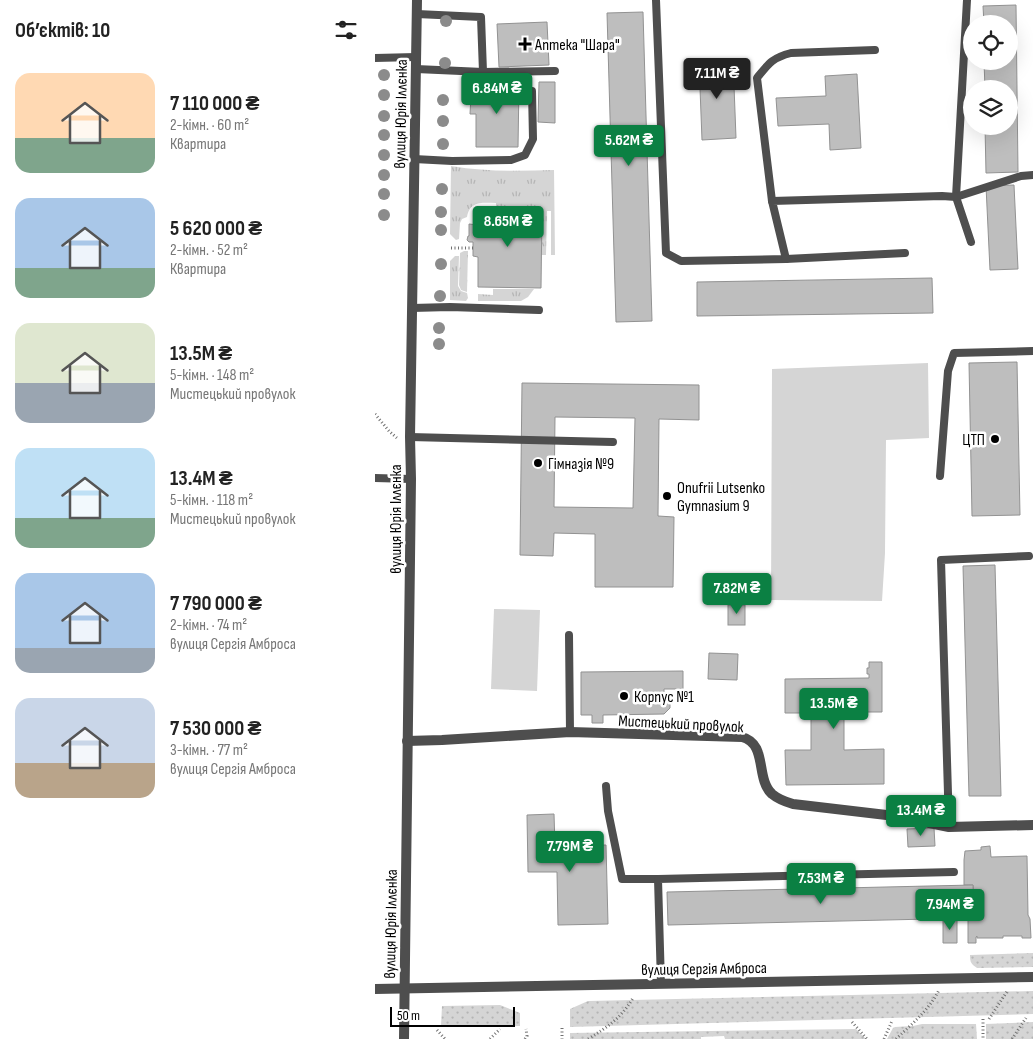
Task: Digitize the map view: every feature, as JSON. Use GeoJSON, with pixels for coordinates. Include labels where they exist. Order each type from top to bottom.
{"type":"FeatureCollection","features":[{"type":"Feature","properties":{"kind":"street","name":"вулиця Юрія Іллєнка"},"geometry":{"type":"LineString","coordinates":[[404,1039],[410,437],[417,0]]}},
{"type":"Feature","properties":{"kind":"street","name":"Мистецький провулок"},"geometry":{"type":"LineString","coordinates":[[407,741],[569,732],[746,738],[751,741],[757,750],[766,786],[779,799],[793,804],[895,816],[949,827],[1033,825]]}},
{"type":"Feature","properties":{"kind":"street","name":"вулиця Сергія Амброса"},"geometry":{"type":"LineString","coordinates":[[375,989],[1033,977]]}},
{"type":"Feature","properties":{"kind":"lane"},"geometry":{"type":"LineString","coordinates":[[656,0],[666,254],[681,261],[786,259],[905,253]]}},
{"type":"Feature","properties":{"kind":"lane"},"geometry":{"type":"LineString","coordinates":[[967,0],[956,197],[971,242]]}},
{"type":"Feature","properties":{"kind":"lane"},"geometry":{"type":"LineString","coordinates":[[417,14],[481,18],[483,72]]}},
{"type":"Feature","properties":{"kind":"lane"},"geometry":{"type":"LineString","coordinates":[[786,259],[772,201],[757,78],[769,63],[779,56],[791,53],[875,50]]}},
{"type":"Feature","properties":{"kind":"lane"},"geometry":{"type":"LineString","coordinates":[[375,58],[416,57]]}},
{"type":"Feature","properties":{"kind":"lane"},"geometry":{"type":"LineString","coordinates":[[416,69],[483,72],[555,71]]}},
{"type":"Feature","properties":{"kind":"lane"},"geometry":{"type":"LineString","coordinates":[[414,159],[452,161],[511,160],[525,155],[533,140],[532,91]]}},
{"type":"Feature","properties":{"kind":"lane"},"geometry":{"type":"LineString","coordinates":[[772,201],[956,197],[1021,176],[1033,175]]}},
{"type":"Feature","properties":{"kind":"lane"},"geometry":{"type":"LineString","coordinates":[[412,308],[450,307],[539,310]]}},
{"type":"Feature","properties":{"kind":"lane"},"geometry":{"type":"LineString","coordinates":[[941,476],[948,372],[954,353],[1033,351]]}},
{"type":"Feature","properties":{"kind":"lane"},"geometry":{"type":"LineString","coordinates":[[410,437],[613,442]]}},
{"type":"Feature","properties":{"kind":"lane"},"geometry":{"type":"LineString","coordinates":[[375,478],[411,479]]}},
{"type":"Feature","properties":{"kind":"lane"},"geometry":{"type":"LineString","coordinates":[[949,827],[941,560],[1029,556]]}},
{"type":"Feature","properties":{"kind":"lane"},"geometry":{"type":"LineString","coordinates":[[569,635],[569,732]]}},
{"type":"Feature","properties":{"kind":"lane"},"geometry":{"type":"LineString","coordinates":[[607,786],[608,811],[622,879],[954,872]]}},
{"type":"Feature","properties":{"kind":"lane"},"geometry":{"type":"LineString","coordinates":[[658,879],[661,984]]}},
{"type":"Feature","properties":{"kind":"path"},"geometry":{"type":"LineString","coordinates":[[451,248],[473,248]]}},
{"type":"Feature","properties":{"kind":"path"},"geometry":{"type":"LineString","coordinates":[[375,414],[389,432],[399,440]]}},
{"type":"Feature","properties":{"kind":"path"},"geometry":{"type":"LineString","coordinates":[[989,1019],[1017,977]]}},
{"type":"Feature","properties":{"kind":"path"},"geometry":{"type":"LineString","coordinates":[[896,1039],[917,1020],[935,999],[945,979]]}},
{"type":"Feature","properties":{"kind":"path"},"geometry":{"type":"LineString","coordinates":[[588,1039],[608,1027],[627,1007],[642,984]]}},
{"type":"Feature","properties":{"kind":"path"},"geometry":{"type":"LineString","coordinates":[[1013,1039],[1026,1018]]}},
{"type":"Feature","properties":{"kind":"path"},"geometry":{"type":"LineString","coordinates":[[983,1019],[983,1039]]}},
{"type":"Feature","properties":{"kind":"path"},"geometry":{"type":"LineString","coordinates":[[884,1039],[892,1021]]}},
{"type":"Feature","properties":{"kind":"path"},"geometry":{"type":"LineString","coordinates":[[852,1022],[867,1039]]}},
{"type":"Feature","properties":{"kind":"path"},"geometry":{"type":"LineString","coordinates":[[562,1028],[562,1039]]}},
{"type":"Feature","properties":{"kind":"path"},"geometry":{"type":"LineString","coordinates":[[490,1039],[500,1029]]}},
{"type":"Feature","properties":{"kind":"path"},"geometry":{"type":"LineString","coordinates":[[526,1029],[527,1038]]}},
{"type":"Feature","properties":{"kind":"path"},"geometry":{"type":"LineString","coordinates":[[437,1030],[445,1039]]}},
{"type":"Feature","properties":{"kind":"green space"},"geometry":{"type":"Polygon","coordinates":[[[451,166],[515,171],[554,170],[555,255],[551,255],[551,211],[547,211],[546,255],[541,255],[542,208],[500,208],[500,206],[496,207],[496,203],[474,205],[467,217],[462,219],[459,239],[456,240],[450,234],[451,166]]]}},
{"type":"Feature","properties":{"kind":"green space"},"geometry":{"type":"Polygon","coordinates":[[[468,251],[467,292],[461,290],[459,285],[460,253],[468,251]]]}},
{"type":"Feature","properties":{"kind":"green space"},"geometry":{"type":"Polygon","coordinates":[[[455,256],[459,256],[458,286],[461,291],[467,293],[468,298],[466,301],[450,300],[450,261],[455,256]]]}},
{"type":"Feature","properties":{"kind":"green space"},"geometry":{"type":"Polygon","coordinates":[[[493,289],[534,289],[528,297],[521,301],[478,301],[478,294],[493,295],[493,289]]]}},
{"type":"Feature","properties":{"kind":"green space"},"geometry":{"type":"Polygon","coordinates":[[[928,363],[929,438],[886,440],[885,553],[882,601],[771,600],[772,369],[928,363]]]}},
{"type":"Feature","properties":{"kind":"green space"},"geometry":{"type":"Polygon","coordinates":[[[494,609],[540,610],[537,691],[491,689],[494,609]]]}},
{"type":"Feature","properties":{"kind":"green space"},"geometry":{"type":"Polygon","coordinates":[[[1033,953],[1033,967],[977,968],[971,963],[970,957],[970,955],[1033,953]]]}},
{"type":"Feature","properties":{"kind":"green space"},"geometry":{"type":"Polygon","coordinates":[[[1033,991],[1033,1014],[570,1027],[570,1009],[588,1001],[1033,991]]]}},
{"type":"Feature","properties":{"kind":"green space"},"geometry":{"type":"Polygon","coordinates":[[[500,1005],[520,1013],[520,1026],[441,1026],[442,1006],[500,1005]]]}},
{"type":"Feature","properties":{"kind":"green space"},"geometry":{"type":"Polygon","coordinates":[[[1033,1022],[1033,1039],[986,1039],[986,1024],[1033,1022]]]}},
{"type":"Feature","properties":{"kind":"green space"},"geometry":{"type":"Polygon","coordinates":[[[922,1024],[976,1024],[977,1039],[887,1039],[895,1027],[922,1024]]]}},
{"type":"Feature","properties":{"kind":"green space"},"geometry":{"type":"Polygon","coordinates":[[[856,1029],[866,1039],[725,1039],[724,1036],[701,1037],[701,1039],[570,1039],[570,1033],[856,1029]]]}},
{"type":"Feature","properties":{"kind":"building"},"geometry":{"type":"Polygon","coordinates":[[[1016,5],[1016,15],[984,15],[983,6],[1016,5]]]}},
{"type":"Feature","properties":{"kind":"building"},"geometry":{"type":"Polygon","coordinates":[[[643,12],[652,321],[616,322],[607,13],[643,12]]]}},
{"type":"Feature","properties":{"kind":"building"},"geometry":{"type":"Polygon","coordinates":[[[547,22],[549,65],[499,67],[497,24],[547,22]]]}},
{"type":"Feature","properties":{"kind":"building"},"geometry":{"type":"Polygon","coordinates":[[[733,60],[736,138],[702,140],[699,62],[733,60]]]}},
{"type":"Feature","properties":{"kind":"building"},"geometry":{"type":"Polygon","coordinates":[[[984,70],[1017,70],[1017,80],[985,80],[984,70]]]}},
{"type":"Feature","properties":{"kind":"building"},"geometry":{"type":"Polygon","coordinates":[[[857,74],[861,148],[830,150],[829,124],[778,126],[776,98],[826,96],[825,76],[857,74]]]}},
{"type":"Feature","properties":{"kind":"building"},"geometry":{"type":"Polygon","coordinates":[[[539,82],[555,82],[555,123],[538,122],[539,82]]]}},
{"type":"Feature","properties":{"kind":"building"},"geometry":{"type":"Polygon","coordinates":[[[479,84],[519,84],[518,147],[476,147],[476,114],[470,114],[471,96],[479,96],[479,84]]]}},
{"type":"Feature","properties":{"kind":"building"},"geometry":{"type":"Polygon","coordinates":[[[985,135],[1018,135],[1018,172],[986,173],[985,135]]]}},
{"type":"Feature","properties":{"kind":"building"},"geometry":{"type":"Polygon","coordinates":[[[1014,185],[1018,269],[990,270],[986,186],[1014,185]]]}},
{"type":"Feature","properties":{"kind":"building"},"geometry":{"type":"Polygon","coordinates":[[[478,209],[542,210],[541,288],[478,287],[478,257],[473,256],[473,242],[467,240],[469,224],[478,225],[478,209]]]}},
{"type":"Feature","properties":{"kind":"building"},"geometry":{"type":"Polygon","coordinates":[[[932,278],[933,313],[697,316],[697,282],[932,278]]]}},
{"type":"Feature","properties":{"kind":"building","name":"ЦТП"},"geometry":{"type":"Polygon","coordinates":[[[1017,362],[1020,515],[972,516],[969,363],[1017,362]]]}},
{"type":"Feature","properties":{"kind":"building","name":"Гімназія №9"},"geometry":{"type":"Polygon","coordinates":[[[522,383],[699,385],[699,420],[659,419],[658,516],[674,517],[673,587],[595,587],[595,534],[554,533],[553,556],[520,555],[522,383]],[[555,417],[554,507],[633,508],[635,418],[555,417]]]}},
{"type":"Feature","properties":{"kind":"building"},"geometry":{"type":"Polygon","coordinates":[[[995,565],[1001,796],[969,796],[963,566],[995,565]]]}},
{"type":"Feature","properties":{"kind":"building"},"geometry":{"type":"Polygon","coordinates":[[[728,605],[745,605],[745,625],[728,625],[728,605]]]}},
{"type":"Feature","properties":{"kind":"building"},"geometry":{"type":"Polygon","coordinates":[[[709,653],[738,654],[737,680],[708,679],[709,653]]]}},
{"type":"Feature","properties":{"kind":"building"},"geometry":{"type":"Polygon","coordinates":[[[869,662],[882,662],[882,712],[844,712],[844,750],[884,749],[884,784],[786,785],[785,750],[811,750],[811,713],[785,713],[785,679],[869,678],[867,668],[869,668],[869,662]]]}},
{"type":"Feature","properties":{"kind":"building","name":"Корпус №1"},"geometry":{"type":"Polygon","coordinates":[[[683,671],[683,689],[664,689],[664,694],[670,699],[670,708],[664,714],[603,715],[603,723],[592,723],[592,715],[581,715],[581,672],[683,671]]]}},
{"type":"Feature","properties":{"kind":"building"},"geometry":{"type":"Polygon","coordinates":[[[554,814],[555,846],[606,845],[608,924],[558,925],[557,872],[528,872],[527,815],[554,814]]]}},
{"type":"Feature","properties":{"kind":"building"},"geometry":{"type":"Polygon","coordinates":[[[934,828],[935,846],[908,847],[907,829],[934,828]]]}},
{"type":"Feature","properties":{"kind":"building"},"geometry":{"type":"Polygon","coordinates":[[[990,846],[991,857],[1027,856],[1028,915],[1031,938],[1003,936],[1003,938],[977,938],[977,936],[976,943],[968,943],[968,918],[974,918],[973,885],[964,885],[965,851],[981,850],[981,847],[990,846]]]}},
{"type":"Feature","properties":{"kind":"building"},"geometry":{"type":"Polygon","coordinates":[[[973,885],[974,918],[668,925],[667,892],[973,885]]]}},
{"type":"Feature","properties":{"kind":"building"},"geometry":{"type":"Polygon","coordinates":[[[957,918],[957,943],[943,943],[943,919],[957,918]]]}},
{"type":"Feature","properties":{"kind":"place","name":"Аптека \"Шара\""},"geometry":{"type":"Point","coordinates":[525,44]}},
{"type":"Feature","properties":{"kind":"place","name":"ЦТП"},"geometry":{"type":"Point","coordinates":[995,439]}},
{"type":"Feature","properties":{"kind":"place","name":"Гімназія №9"},"geometry":{"type":"Point","coordinates":[538,463]}},
{"type":"Feature","properties":{"kind":"place","name":"Onufrii Lutsenko Gymnasium 9"},"geometry":{"type":"Point","coordinates":[667,496]}},
{"type":"Feature","properties":{"kind":"place","name":"Корпус №1"},"geometry":{"type":"Point","coordinates":[624,696]}}]}
